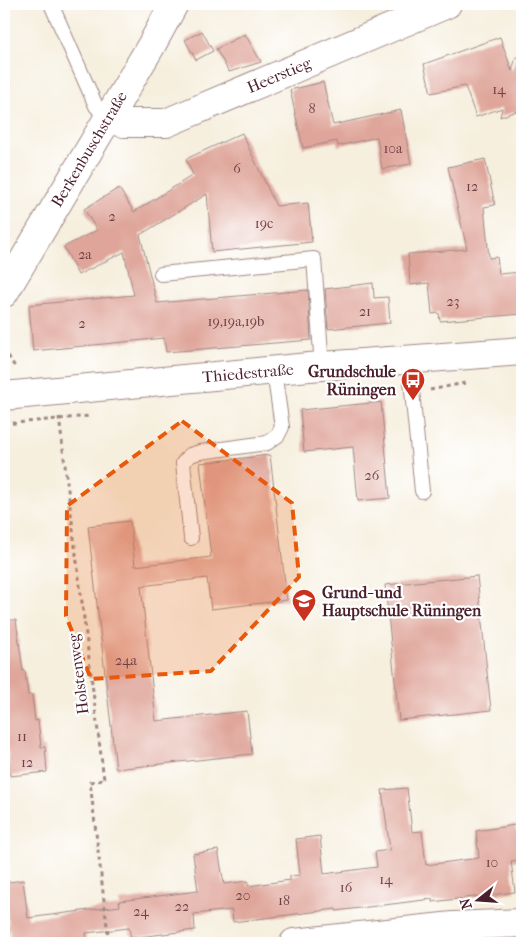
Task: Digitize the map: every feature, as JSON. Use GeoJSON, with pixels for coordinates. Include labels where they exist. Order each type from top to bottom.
{"type":"FeatureCollection","features":[{"type":"Feature","properties":{"kind":"street","name":"Berkenbuschstraße"},"geometry":{"type":"LineString","coordinates":[[4,293],[174,4]]}},
{"type":"Feature","properties":{"kind":"street","name":"Heerstieg"},"geometry":{"type":"LineString","coordinates":[[107,119],[124,124],[166,123],[446,4]]}},
{"type":"Feature","properties":{"kind":"street","name":"Thiedestraße"},"geometry":{"type":"LineString","coordinates":[[4,396],[322,366],[522,352]]}},
{"type":"Feature","properties":{"kind":"street"},"geometry":{"type":"LineString","coordinates":[[294,943],[454,935],[522,922]]}},
{"type":"Feature","properties":{"kind":"lane"},"geometry":{"type":"LineString","coordinates":[[51,4],[96,106],[107,119]]}},
{"type":"Feature","properties":{"kind":"lane"},"geometry":{"type":"LineString","coordinates":[[161,274],[314,260],[322,366]]}},
{"type":"Feature","properties":{"kind":"lane"},"geometry":{"type":"LineString","coordinates":[[409,361],[422,491]]}},
{"type":"Feature","properties":{"kind":"lane"},"geometry":{"type":"LineString","coordinates":[[191,538],[183,463],[190,455],[266,443],[278,435],[282,427],[274,371]]}},
{"type":"Feature","properties":{"kind":"path"},"geometry":{"type":"LineString","coordinates":[[4,349],[15,367]]}},
{"type":"Feature","properties":{"kind":"path","name":"Holstenweg"},"geometry":{"type":"LineString","coordinates":[[56,391],[104,780],[90,782],[109,943]]}},
{"type":"Feature","properties":{"kind":"highlighted area"},"geometry":{"type":"Polygon","coordinates":[[[182,421],[292,503],[299,577],[211,671],[91,679],[66,616],[67,506],[182,421]]]}},
{"type":"Feature","properties":{"kind":"building"},"geometry":{"type":"Polygon","coordinates":[[[202,31],[213,51],[196,60],[185,40],[202,31]]]}},
{"type":"Feature","properties":{"kind":"building"},"geometry":{"type":"Polygon","coordinates":[[[245,34],[261,62],[229,72],[216,49],[245,34]]]}},
{"type":"Feature","properties":{"kind":"building"},"geometry":{"type":"Polygon","coordinates":[[[500,37],[512,71],[516,57],[522,58],[522,109],[500,117],[502,108],[476,117],[465,86],[431,93],[424,64],[500,37]]]}},
{"type":"Feature","properties":{"kind":"building"},"geometry":{"type":"Polygon","coordinates":[[[323,82],[333,125],[401,110],[411,164],[382,169],[377,137],[338,146],[337,141],[303,148],[290,90],[323,82]]]}},
{"type":"Feature","properties":{"kind":"building"},"geometry":{"type":"Polygon","coordinates":[[[242,133],[276,206],[308,203],[312,242],[212,252],[207,194],[140,235],[157,303],[308,290],[311,340],[166,352],[164,338],[33,351],[29,305],[134,295],[124,252],[78,275],[64,247],[97,230],[84,209],[119,188],[134,212],[193,175],[186,159],[242,133]]]}},
{"type":"Feature","properties":{"kind":"building"},"geometry":{"type":"Polygon","coordinates":[[[485,159],[495,205],[484,207],[489,258],[497,257],[499,274],[522,272],[522,314],[440,321],[439,313],[432,314],[429,283],[410,285],[408,254],[467,249],[448,167],[485,159]]]}},
{"type":"Feature","properties":{"kind":"building"},"geometry":{"type":"Polygon","coordinates":[[[373,283],[374,298],[388,297],[390,323],[328,329],[325,289],[373,283]]]}},
{"type":"Feature","properties":{"kind":"building"},"geometry":{"type":"Polygon","coordinates":[[[381,402],[390,498],[358,501],[353,447],[304,452],[300,410],[381,402]]]}},
{"type":"Feature","properties":{"kind":"building"},"geometry":{"type":"Polygon","coordinates":[[[270,455],[287,600],[211,609],[207,578],[141,586],[156,721],[247,711],[252,754],[116,769],[88,526],[130,521],[135,566],[211,557],[200,463],[270,455]]]}},
{"type":"Feature","properties":{"kind":"building"},"geometry":{"type":"Polygon","coordinates":[[[477,576],[491,710],[399,720],[385,585],[477,576]]]}},
{"type":"Feature","properties":{"kind":"building"},"geometry":{"type":"Polygon","coordinates":[[[4,620],[16,620],[23,671],[25,671],[28,695],[32,695],[35,721],[38,720],[41,747],[45,747],[47,772],[10,776],[8,751],[4,751],[4,620]]]}},
{"type":"Feature","properties":{"kind":"building"},"geometry":{"type":"Polygon","coordinates":[[[407,788],[412,832],[422,831],[426,865],[479,858],[476,831],[515,825],[516,830],[522,829],[522,860],[511,861],[515,892],[432,902],[432,899],[336,911],[336,909],[233,922],[232,910],[194,914],[195,930],[131,938],[129,928],[86,933],[87,943],[11,943],[4,883],[23,880],[28,918],[120,906],[119,901],[198,891],[193,854],[218,850],[224,884],[248,881],[248,886],[290,880],[290,876],[300,875],[296,839],[320,836],[324,874],[377,867],[375,852],[390,850],[382,790],[407,788]]]}},
{"type":"Feature","properties":{"kind":"place","name":"Grundschule Rüningen"},"geometry":{"type":"Point","coordinates":[413,401]}},
{"type":"Feature","properties":{"kind":"place","name":"Grund- und Hauptschule Rüningen"},"geometry":{"type":"Point","coordinates":[304,622]}}]}
